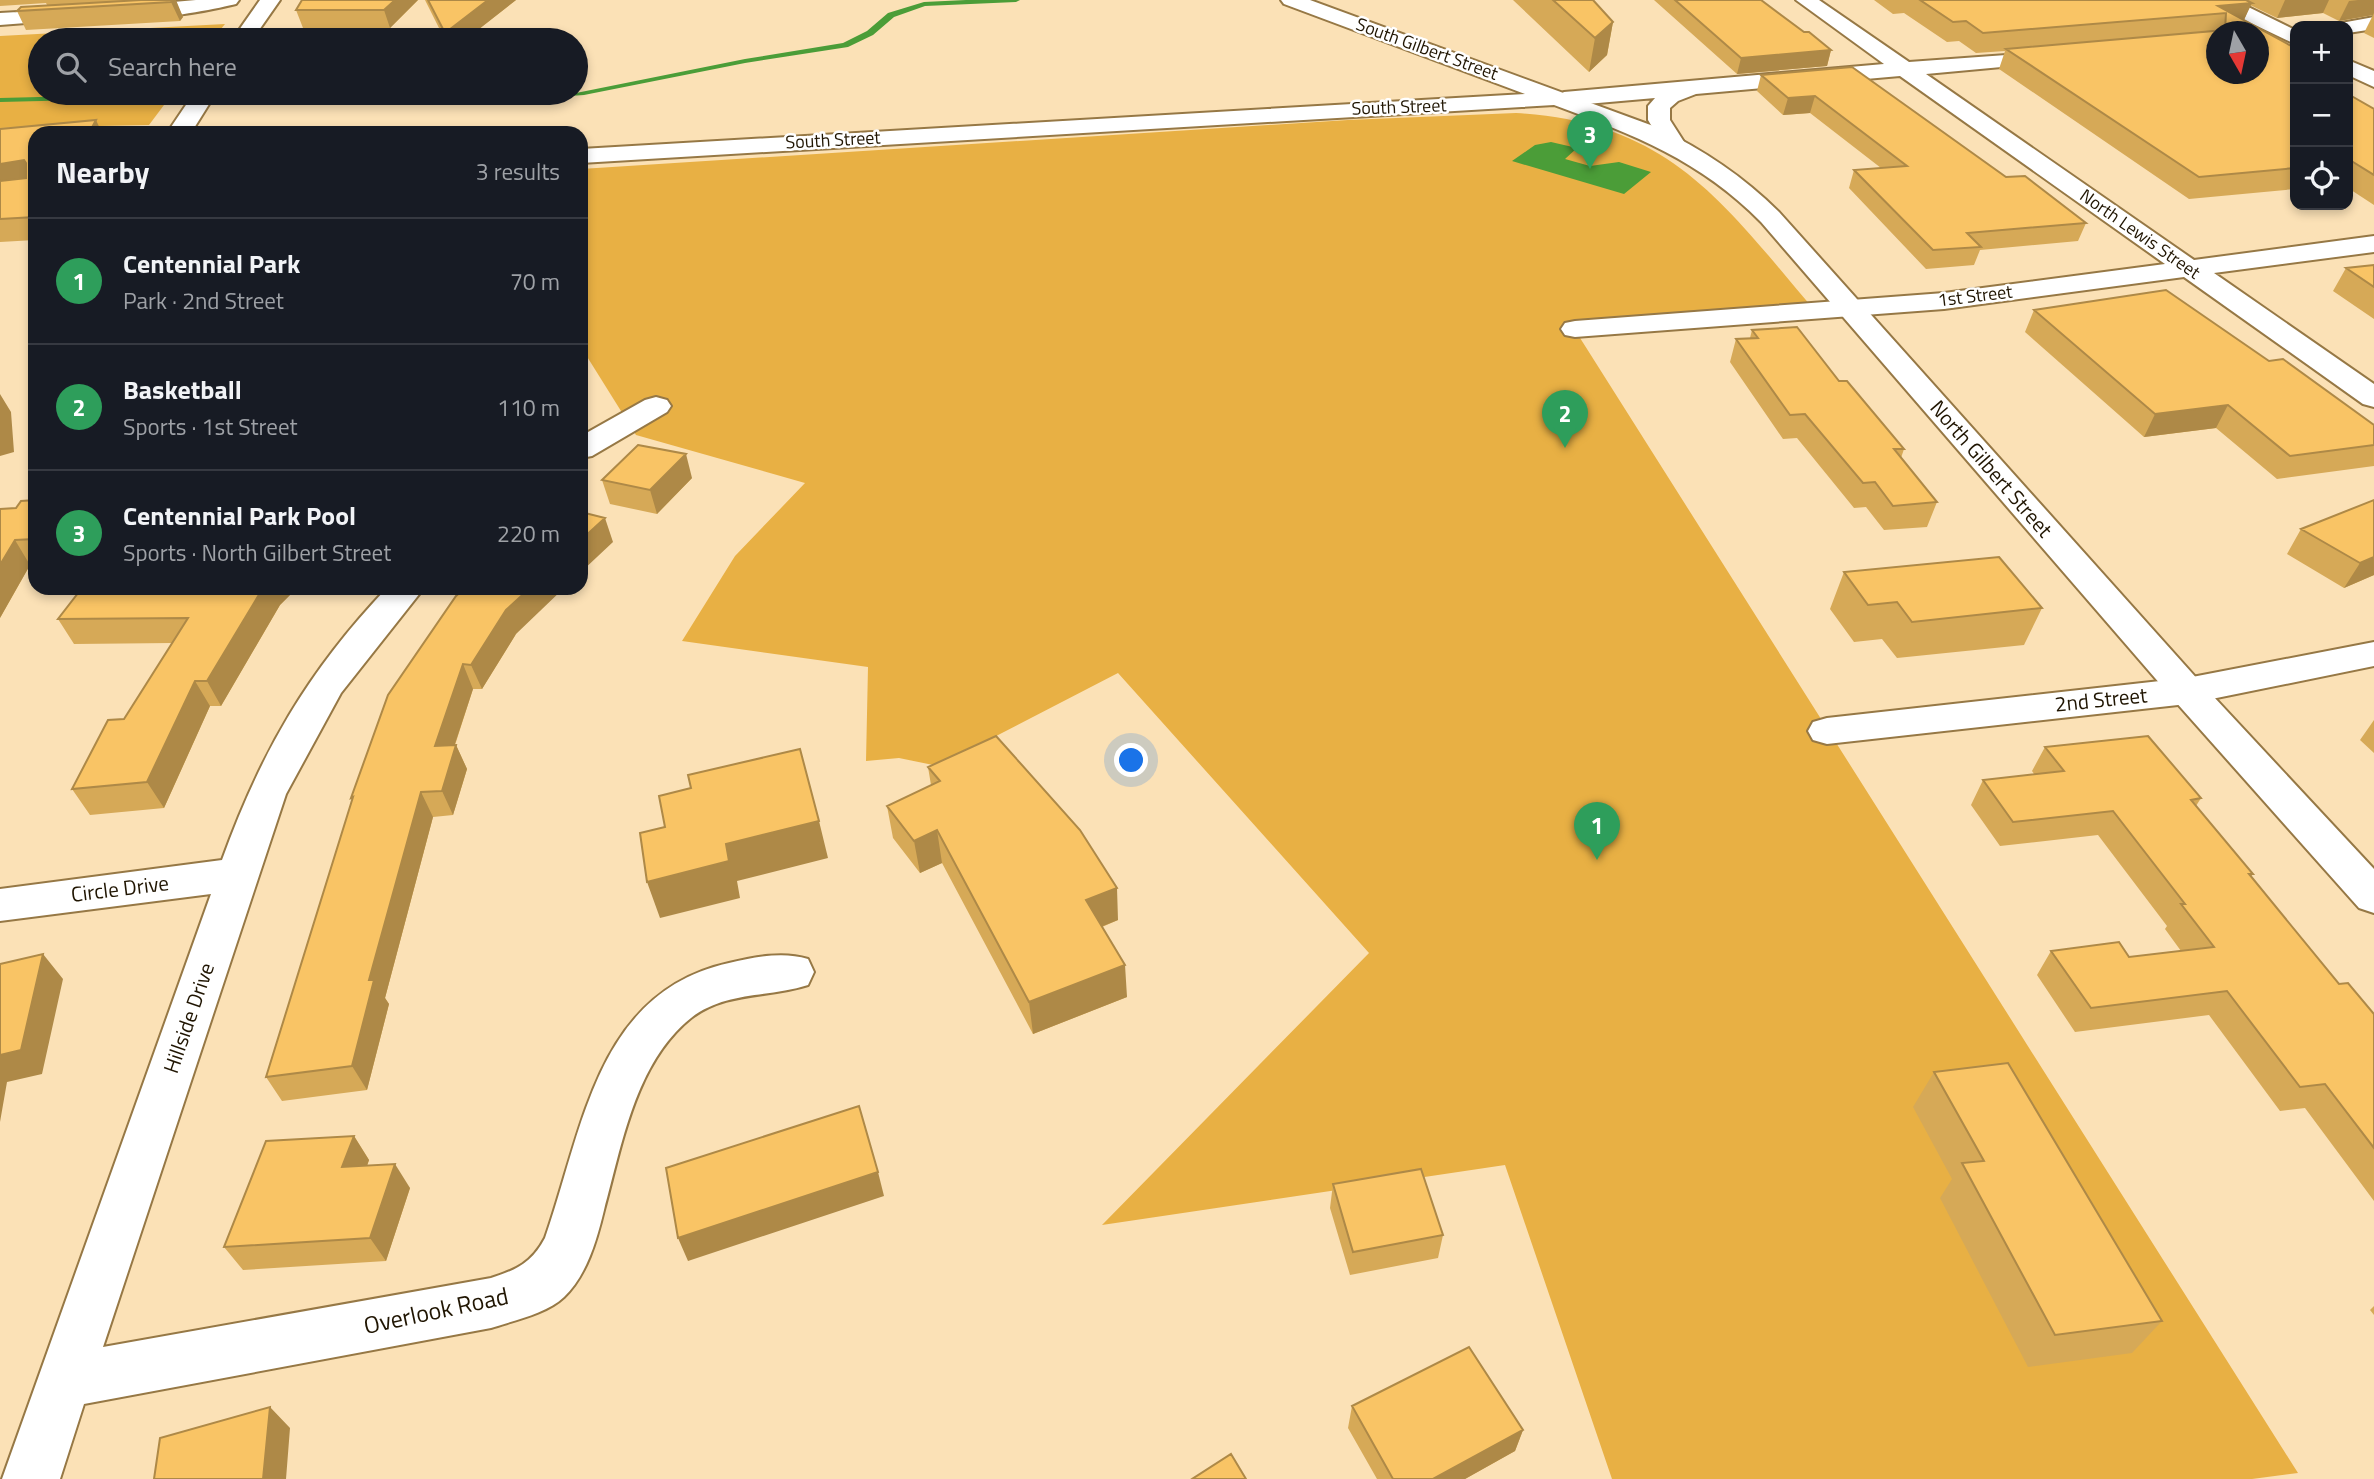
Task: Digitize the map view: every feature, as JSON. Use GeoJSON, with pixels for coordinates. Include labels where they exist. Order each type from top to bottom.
{"type":"FeatureCollection","features":[{"type":"Feature","properties":{"kind":"street"},"geometry":{"type":"LineString","coordinates":[[0,19],[180,9],[229,0]]}},
{"type":"Feature","properties":{"kind":"street"},"geometry":{"type":"LineString","coordinates":[[250,28],[270,0]]}},
{"type":"Feature","properties":{"kind":"street","name":"South Gilbert Street"},"geometry":{"type":"LineString","coordinates":[[1291,0],[1564,99]]}},
{"type":"Feature","properties":{"kind":"street","name":"North Lewis Street"},"geometry":{"type":"LineString","coordinates":[[1806,0],[2374,398]]}},
{"type":"Feature","properties":{"kind":"street"},"geometry":{"type":"LineString","coordinates":[[2218,0],[2290,34]]}},
{"type":"Feature","properties":{"kind":"street"},"geometry":{"type":"LineString","coordinates":[[2353,26],[2374,23]]}},
{"type":"Feature","properties":{"kind":"street"},"geometry":{"type":"LineString","coordinates":[[2269,36],[2290,35]]}},
{"type":"Feature","properties":{"kind":"street","name":"South Street"},"geometry":{"type":"LineString","coordinates":[[588,156],[1564,99],[2073,54]]}},
{"type":"Feature","properties":{"kind":"street"},"geometry":{"type":"LineString","coordinates":[[1429,106],[1453,99],[1469,87],[1469,74],[1448,57]]}},
{"type":"Feature","properties":{"kind":"street"},"geometry":{"type":"LineString","coordinates":[[2353,69],[2374,80]]}},
{"type":"Feature","properties":{"kind":"street"},"geometry":{"type":"LineString","coordinates":[[1674,145],[1659,120],[1659,106],[1670,96],[1693,88]]}},
{"type":"Feature","properties":{"kind":"street","name":"North Gilbert Street"},"geometry":{"type":"LineString","coordinates":[[1564,99],[1674,145],[1727,177],[1754,200],[2187,691],[2374,897]]}},
{"type":"Feature","properties":{"kind":"street"},"geometry":{"type":"LineString","coordinates":[[184,126],[197,105]]}},
{"type":"Feature","properties":{"kind":"street","name":"1st Street"},"geometry":{"type":"LineString","coordinates":[[1575,329],[1944,300],[2374,244]]}},
{"type":"Feature","properties":{"kind":"street"},"geometry":{"type":"LineString","coordinates":[[588,445],[656,406]]}},
{"type":"Feature","properties":{"kind":"street","name":"Hillside Drive"},"geometry":{"type":"LineString","coordinates":[[31,1479],[266,794],[292,738],[326,682],[401,595]]}},
{"type":"Feature","properties":{"kind":"street","name":"2nd Street"},"geometry":{"type":"LineString","coordinates":[[1826,731],[2187,691],[2374,654]]}},
{"type":"Feature","properties":{"kind":"street","name":"Circle Drive"},"geometry":{"type":"LineString","coordinates":[[0,905],[239,874]]}},
{"type":"Feature","properties":{"kind":"street","name":"Overlook Road"},"geometry":{"type":"LineString","coordinates":[[64,1381],[491,1303],[537,1286],[553,1271],[568,1245],[621,1082],[636,1049],[654,1025],[672,1007],[705,988],[793,972]]}},
{"type":"Feature","properties":{"kind":"shaded area"},"geometry":{"type":"Polygon","coordinates":[[[225,24],[222,28],[150,28],[225,24]]]}},
{"type":"Feature","properties":{"kind":"shaded area"},"geometry":{"type":"Polygon","coordinates":[[[28,35],[28,105],[164,105],[149,125],[0,128],[0,36],[28,35]]]}},
{"type":"Feature","properties":{"kind":"shaded area"},"geometry":{"type":"Polygon","coordinates":[[[1516,113],[1570,120],[1615,133],[1655,151],[1690,175],[1722,204],[1816,312],[1575,330],[2298,1473],[2252,1479],[1612,1479],[1505,1165],[1102,1225],[1369,953],[1118,673],[938,766],[899,758],[866,761],[868,667],[682,641],[735,556],[805,483],[636,435],[588,358],[588,169],[1348,120],[1516,113]]]}},
{"type":"Feature","properties":{"kind":"shaded area"},"geometry":{"type":"Polygon","coordinates":[[[1551,142],[1577,148],[1565,159],[1590,166],[1619,162],[1651,172],[1624,194],[1512,161],[1535,145],[1551,142]]]}},
{"type":"Feature","properties":{"kind":"building"},"geometry":{"type":"Polygon","coordinates":[[[173,0],[17,11],[21,7],[173,0]]]}},
{"type":"Feature","properties":{"kind":"building"},"geometry":{"type":"Polygon","coordinates":[[[302,0],[395,0],[384,10],[296,10],[302,0]]]}},
{"type":"Feature","properties":{"kind":"building"},"geometry":{"type":"Polygon","coordinates":[[[428,0],[488,0],[452,28],[442,28],[428,0]]]}},
{"type":"Feature","properties":{"kind":"building"},"geometry":{"type":"Polygon","coordinates":[[[1553,0],[1593,0],[1613,22],[1595,38],[1553,0]]]}},
{"type":"Feature","properties":{"kind":"building"},"geometry":{"type":"Polygon","coordinates":[[[1675,0],[1761,0],[1831,50],[1741,58],[1675,0]]]}},
{"type":"Feature","properties":{"kind":"building"},"geometry":{"type":"Polygon","coordinates":[[[1920,0],[2246,0],[2252,3],[2218,6],[2246,21],[2226,21],[2226,13],[1983,33],[1966,21],[1953,22],[1920,0]]]}},
{"type":"Feature","properties":{"kind":"building"},"geometry":{"type":"Polygon","coordinates":[[[2206,32],[2206,84],[2269,84],[2269,34],[2290,45],[2290,168],[2199,177],[2006,49],[2206,32]]]}},
{"type":"Feature","properties":{"kind":"building"},"geometry":{"type":"Polygon","coordinates":[[[1852,67],[2006,177],[2025,176],[2086,223],[1967,233],[1981,247],[1933,250],[1854,170],[1907,166],[1815,96],[1788,98],[1761,75],[1852,67]]]}},
{"type":"Feature","properties":{"kind":"building"},"geometry":{"type":"Polygon","coordinates":[[[2353,97],[2374,109],[2374,175],[2353,162],[2353,97]]]}},
{"type":"Feature","properties":{"kind":"building"},"geometry":{"type":"Polygon","coordinates":[[[96,120],[93,126],[32,126],[96,120]]]}},
{"type":"Feature","properties":{"kind":"building"},"geometry":{"type":"Polygon","coordinates":[[[28,126],[28,217],[0,219],[0,181],[26,178],[26,163],[24,160],[0,164],[0,129],[28,126]]]}},
{"type":"Feature","properties":{"kind":"building"},"geometry":{"type":"Polygon","coordinates":[[[2374,265],[2374,287],[2346,268],[2374,265]]]}},
{"type":"Feature","properties":{"kind":"building"},"geometry":{"type":"Polygon","coordinates":[[[2166,290],[2269,361],[2283,359],[2374,425],[2374,445],[2290,456],[2228,405],[2155,414],[2034,310],[2166,290]]]}},
{"type":"Feature","properties":{"kind":"building"},"geometry":{"type":"Polygon","coordinates":[[[1797,327],[1839,381],[1847,381],[1904,449],[1894,449],[1937,502],[1893,506],[1875,482],[1863,483],[1805,414],[1790,415],[1736,339],[1758,338],[1752,330],[1797,327]]]}},
{"type":"Feature","properties":{"kind":"building"},"geometry":{"type":"Polygon","coordinates":[[[638,445],[686,454],[650,490],[602,480],[638,445]]]}},
{"type":"Feature","properties":{"kind":"building"},"geometry":{"type":"Polygon","coordinates":[[[28,500],[28,539],[15,540],[0,565],[0,509],[16,508],[21,501],[28,500]]]}},
{"type":"Feature","properties":{"kind":"building"},"geometry":{"type":"Polygon","coordinates":[[[2374,500],[2374,557],[2360,563],[2301,529],[2374,500]]]}},
{"type":"Feature","properties":{"kind":"building"},"geometry":{"type":"Polygon","coordinates":[[[588,514],[605,518],[588,534],[588,514]]]}},
{"type":"Feature","properties":{"kind":"building"},"geometry":{"type":"Polygon","coordinates":[[[1999,557],[2042,608],[1912,622],[1897,602],[1868,605],[1844,572],[1999,557]]]}},
{"type":"Feature","properties":{"kind":"building"},"geometry":{"type":"Polygon","coordinates":[[[77,595],[259,595],[207,681],[195,681],[147,782],[72,789],[108,720],[124,719],[188,618],[58,619],[77,595]]]}},
{"type":"Feature","properties":{"kind":"building"},"geometry":{"type":"Polygon","coordinates":[[[522,595],[506,610],[471,665],[463,664],[435,746],[456,745],[442,791],[421,792],[369,980],[374,980],[352,1066],[266,1077],[353,797],[351,798],[388,695],[456,596],[522,595]]]}},
{"type":"Feature","properties":{"kind":"building"},"geometry":{"type":"Polygon","coordinates":[[[996,736],[1080,830],[1117,888],[1086,900],[1125,965],[1029,1002],[937,830],[914,841],[887,806],[940,781],[928,767],[996,736]]]}},
{"type":"Feature","properties":{"kind":"building"},"geometry":{"type":"Polygon","coordinates":[[[2148,736],[2201,798],[2191,800],[2253,874],[2249,874],[2339,984],[2348,983],[2374,1014],[2374,1148],[2325,1084],[2300,1087],[2227,991],[2091,1008],[2051,951],[2119,942],[2129,957],[2214,947],[2181,904],[2185,904],[2113,811],[2013,822],[1983,780],[2064,771],[2045,747],[2148,736]]]}},
{"type":"Feature","properties":{"kind":"building"},"geometry":{"type":"Polygon","coordinates":[[[800,749],[819,821],[726,844],[729,861],[647,882],[640,833],[665,827],[659,796],[691,788],[688,775],[800,749]]]}},
{"type":"Feature","properties":{"kind":"building"},"geometry":{"type":"Polygon","coordinates":[[[43,954],[21,1050],[0,1055],[0,964],[43,954]]]}},
{"type":"Feature","properties":{"kind":"building"},"geometry":{"type":"Polygon","coordinates":[[[2008,1063],[2162,1321],[2055,1335],[1962,1163],[1984,1161],[1934,1072],[2008,1063]]]}},
{"type":"Feature","properties":{"kind":"building"},"geometry":{"type":"Polygon","coordinates":[[[859,1106],[878,1172],[678,1238],[666,1168],[859,1106]]]}},
{"type":"Feature","properties":{"kind":"building"},"geometry":{"type":"Polygon","coordinates":[[[354,1136],[342,1167],[395,1164],[370,1238],[224,1247],[266,1141],[354,1136]]]}},
{"type":"Feature","properties":{"kind":"building"},"geometry":{"type":"Polygon","coordinates":[[[1421,1169],[1443,1235],[1353,1252],[1333,1184],[1421,1169]]]}},
{"type":"Feature","properties":{"kind":"building"},"geometry":{"type":"Polygon","coordinates":[[[1469,1347],[1523,1430],[1433,1479],[1393,1479],[1352,1406],[1469,1347]]]}},
{"type":"Feature","properties":{"kind":"building"},"geometry":{"type":"Polygon","coordinates":[[[270,1407],[263,1479],[154,1479],[160,1438],[270,1407]]]}},
{"type":"Feature","properties":{"kind":"building"},"geometry":{"type":"Polygon","coordinates":[[[1231,1454],[1246,1479],[1192,1479],[1231,1454]]]}},
{"type":"Feature","properties":{"kind":"waterway"},"geometry":{"type":"LineString","coordinates":[[588,92],[745,61],[845,45],[870,33],[891,15],[924,4],[1016,0]]}},
{"type":"Feature","properties":{"kind":"waterway"},"geometry":{"type":"LineString","coordinates":[[0,100],[28,99]]}},
{"type":"Feature","properties":{"kind":"place","name":"Centennial Park Pool"},"geometry":{"type":"Point","coordinates":[1590,169]}},
{"type":"Feature","properties":{"kind":"place","name":"Basketball"},"geometry":{"type":"Point","coordinates":[1565,448]}},
{"type":"Feature","properties":{"kind":"place","name":"Centennial Park"},"geometry":{"type":"Point","coordinates":[1597,860]}}]}
